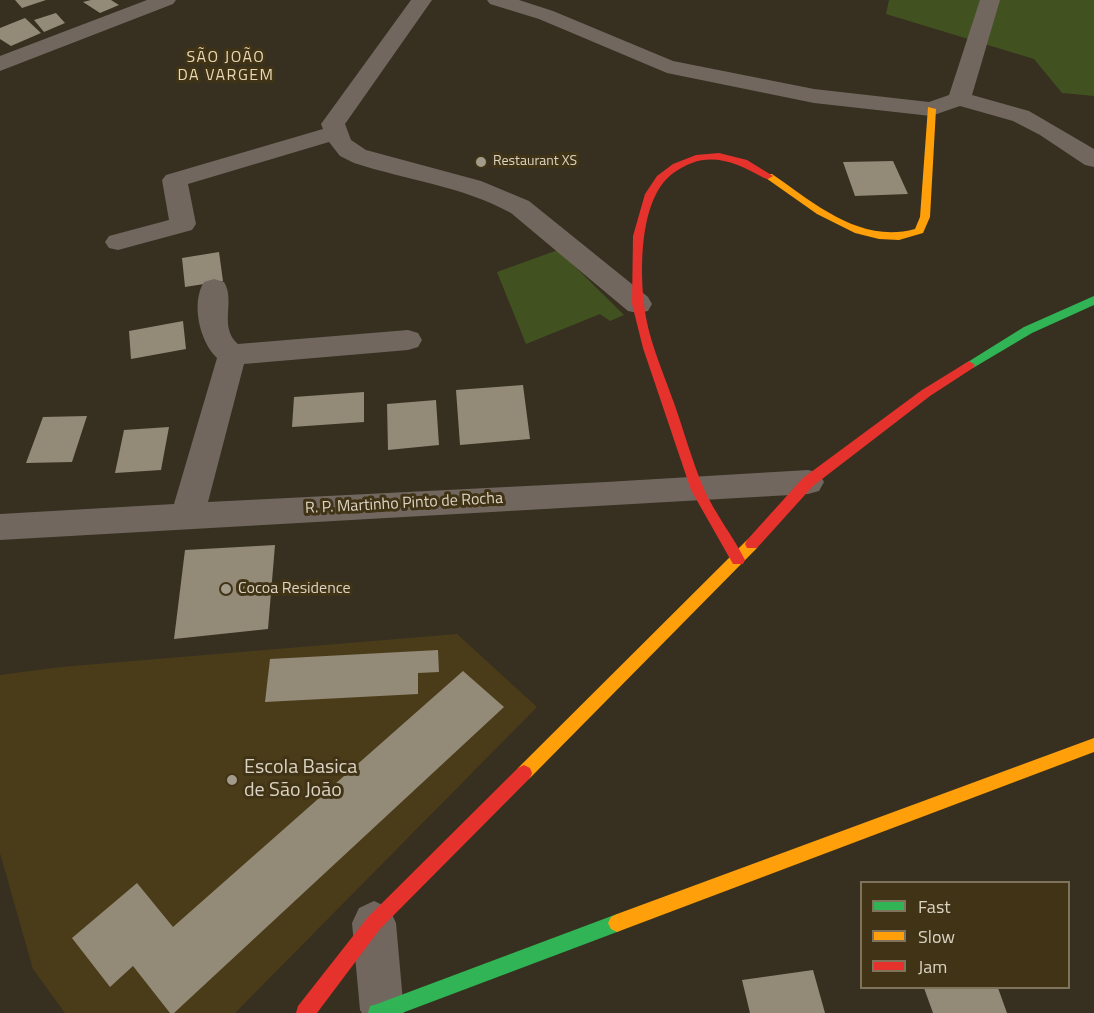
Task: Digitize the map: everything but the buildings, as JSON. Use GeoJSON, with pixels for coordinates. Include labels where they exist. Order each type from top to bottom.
{"type":"FeatureCollection","features":[{"type":"Feature","properties":{"kind":"street"},"geometry":{"type":"LineString","coordinates":[[423,0],[346,102],[333,124],[337,138],[348,151],[373,160],[501,195],[520,207],[638,304]]}},
{"type":"Feature","properties":{"kind":"street"},"geometry":{"type":"LineString","coordinates":[[498,0],[546,15],[667,66],[814,96],[932,110],[959,99],[1021,116],[1048,130],[1094,160]]}},
{"type":"Feature","properties":{"kind":"street"},"geometry":{"type":"LineString","coordinates":[[959,99],[990,0]]}},
{"type":"Feature","properties":{"kind":"street"},"geometry":{"type":"LineString","coordinates":[[0,64],[158,1]]}},
{"type":"Feature","properties":{"kind":"street"},"geometry":{"type":"LineString","coordinates":[[738,560],[698,490],[649,348],[638,304],[638,236],[650,194],[661,178],[677,166],[696,158],[719,156],[743,162],[767,175],[828,217],[853,229],[879,236],[903,238],[919,231],[925,217],[932,110]]}},
{"type":"Feature","properties":{"kind":"street"},"geometry":{"type":"LineString","coordinates":[[118,242],[183,224],[175,180],[335,133]]}},
{"type":"Feature","properties":{"kind":"street"},"geometry":{"type":"LineString","coordinates":[[214,288],[214,335],[221,347],[232,355],[408,340]]}},
{"type":"Feature","properties":{"kind":"street"},"geometry":{"type":"LineString","coordinates":[[304,1013],[374,923],[738,560],[808,482],[926,393],[975,361],[1028,330],[1094,300]]}},
{"type":"Feature","properties":{"kind":"street"},"geometry":{"type":"LineString","coordinates":[[188,514],[232,355]]}},
{"type":"Feature","properties":{"kind":"street","name":"R. P. Martinho Pinto de Rocha"},"geometry":{"type":"LineString","coordinates":[[0,527],[188,514],[698,490],[808,482]]}},
{"type":"Feature","properties":{"kind":"street"},"geometry":{"type":"LineString","coordinates":[[374,923],[380,1012],[1094,746]]}},
{"type":"Feature","properties":{"kind":"shaded area","name":"Escola Basica de São João"},"geometry":{"type":"Polygon","coordinates":[[[457,634],[537,707],[235,1013],[65,1013],[33,969],[0,853],[0,675],[61,667],[457,634]]]}},
{"type":"Feature","properties":{"kind":"green space"},"geometry":{"type":"Polygon","coordinates":[[[889,0],[1094,0],[1094,96],[1062,93],[1034,59],[886,14],[889,0]]]}},
{"type":"Feature","properties":{"kind":"green space"},"geometry":{"type":"Polygon","coordinates":[[[558,250],[624,315],[610,321],[600,314],[526,344],[497,272],[558,250]]]}},
{"type":"Feature","properties":{"kind":"traffic: fast"},"geometry":{"type":"LineString","coordinates":[[969,365],[1028,330],[1094,300]]}},
{"type":"Feature","properties":{"kind":"traffic: fast"},"geometry":{"type":"LineString","coordinates":[[377,1013],[617,923]]}},
{"type":"Feature","properties":{"kind":"traffic: slow"},"geometry":{"type":"LineString","coordinates":[[768,176],[820,212],[859,231],[879,236],[899,236],[919,231],[925,217],[931,109]]}},
{"type":"Feature","properties":{"kind":"traffic: slow"},"geometry":{"type":"LineString","coordinates":[[524,773],[752,544]]}},
{"type":"Feature","properties":{"kind":"traffic: slow"},"geometry":{"type":"LineString","coordinates":[[617,923],[1094,745]]}},
{"type":"Feature","properties":{"kind":"traffic: jam"},"geometry":{"type":"LineString","coordinates":[[738,560],[698,490],[649,348],[638,304],[638,236],[650,194],[661,178],[677,166],[696,158],[719,156],[743,162],[768,176]]}},
{"type":"Feature","properties":{"kind":"traffic: jam"},"geometry":{"type":"LineString","coordinates":[[752,544],[808,482],[926,393],[969,365]]}},
{"type":"Feature","properties":{"kind":"traffic: jam"},"geometry":{"type":"LineString","coordinates":[[305,1013],[374,923],[524,773]]}},
{"type":"Feature","properties":{"kind":"place","name":"Restaurant XS"},"geometry":{"type":"Point","coordinates":[481,162]}},
{"type":"Feature","properties":{"kind":"place","name":"Cocoa Residence"},"geometry":{"type":"Point","coordinates":[226,589]}},
{"type":"Feature","properties":{"kind":"place","name":"Escola Basica de São João"},"geometry":{"type":"Point","coordinates":[232,780]}},
{"type":"Feature","properties":{"kind":"district","name":"SÃO JOÃO DA VARGEM"},"geometry":{"type":"Point","coordinates":[226,67]}}]}
